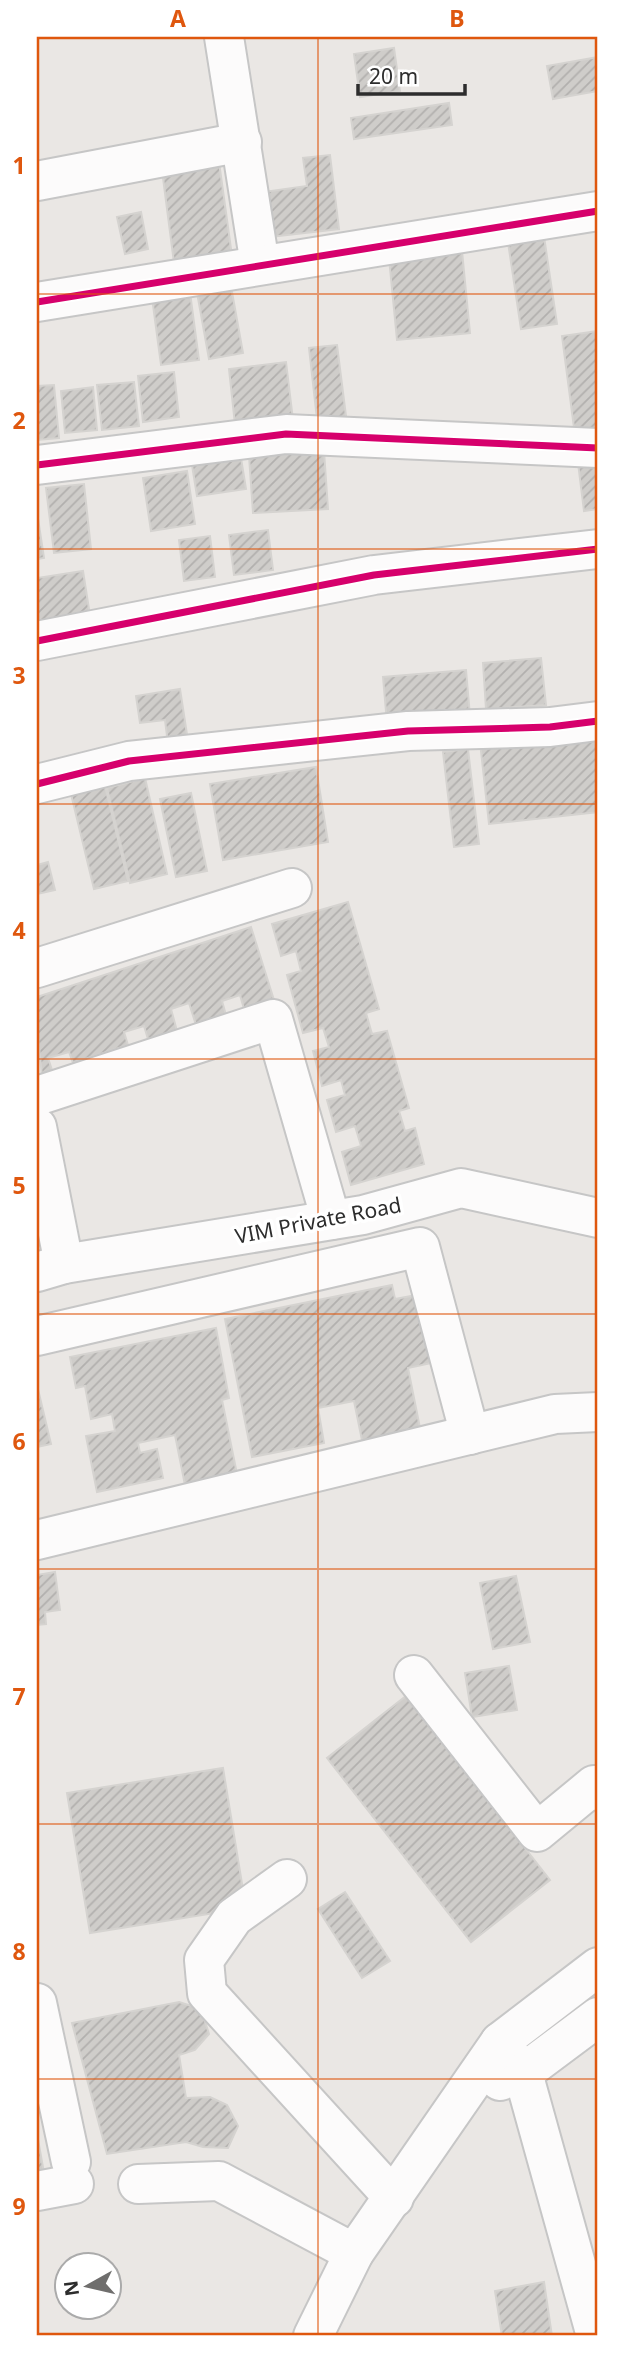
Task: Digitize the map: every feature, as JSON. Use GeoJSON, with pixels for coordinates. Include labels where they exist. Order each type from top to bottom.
{"type":"FeatureCollection","features":[{"type":"Feature","properties":{"kind":"street"},"geometry":{"type":"LineString","coordinates":[[224,37],[260,265]]}},
{"type":"Feature","properties":{"kind":"street"},"geometry":{"type":"LineString","coordinates":[[37,181],[242,142]]}},
{"type":"Feature","properties":{"kind":"street"},"geometry":{"type":"LineString","coordinates":[[37,302],[598,211]]}},
{"type":"Feature","properties":{"kind":"street"},"geometry":{"type":"LineString","coordinates":[[37,465],[286,434],[598,448]]}},
{"type":"Feature","properties":{"kind":"street"},"geometry":{"type":"LineString","coordinates":[[37,641],[374,575],[598,549]]}},
{"type":"Feature","properties":{"kind":"street"},"geometry":{"type":"LineString","coordinates":[[37,784],[129,761],[408,731],[551,727],[598,721]]}},
{"type":"Feature","properties":{"kind":"street"},"geometry":{"type":"LineString","coordinates":[[37,968],[292,888]]}},
{"type":"Feature","properties":{"kind":"street"},"geometry":{"type":"LineString","coordinates":[[37,1096],[273,1019],[331,1220]]}},
{"type":"Feature","properties":{"kind":"street"},"geometry":{"type":"LineString","coordinates":[[37,1127],[51,1268]]}},
{"type":"Feature","properties":{"kind":"street","name":"VIM Private Road"},"geometry":{"type":"LineString","coordinates":[[51,1268],[363,1215],[461,1188],[598,1218]]}},
{"type":"Feature","properties":{"kind":"street"},"geometry":{"type":"LineString","coordinates":[[37,1336],[419,1247],[470,1435]]}},
{"type":"Feature","properties":{"kind":"street"},"geometry":{"type":"LineString","coordinates":[[37,1540],[555,1414],[598,1412]]}},
{"type":"Feature","properties":{"kind":"street"},"geometry":{"type":"LineString","coordinates":[[414,1675],[537,1832],[594,1785],[598,1791]]}},
{"type":"Feature","properties":{"kind":"street"},"geometry":{"type":"LineString","coordinates":[[287,1879],[234,1917],[204,1960],[207,1993],[394,2198]]}},
{"type":"Feature","properties":{"kind":"street"},"geometry":{"type":"LineString","coordinates":[[313,2336],[354,2253],[500,2042],[598,1967]]}},
{"type":"Feature","properties":{"kind":"street"},"geometry":{"type":"LineString","coordinates":[[37,2011],[72,2173],[37,2191]]}},
{"type":"Feature","properties":{"kind":"street"},"geometry":{"type":"LineString","coordinates":[[468,2091],[523,2073],[598,2017]]}},
{"type":"Feature","properties":{"kind":"street"},"geometry":{"type":"LineString","coordinates":[[500,2042],[523,2073],[596,2336]]}},
{"type":"Feature","properties":{"kind":"street"},"geometry":{"type":"LineString","coordinates":[[138,2184],[219,2181],[354,2253]]}},
{"type":"Feature","properties":{"kind":"building"},"geometry":{"type":"Polygon","coordinates":[[[394,48],[400,91],[360,97],[354,54],[394,48]]]}},
{"type":"Feature","properties":{"kind":"building"},"geometry":{"type":"Polygon","coordinates":[[[598,57],[598,91],[553,99],[547,66],[598,57]]]}},
{"type":"Feature","properties":{"kind":"building"},"geometry":{"type":"Polygon","coordinates":[[[449,103],[452,125],[354,139],[351,118],[449,103]]]}},
{"type":"Feature","properties":{"kind":"building"},"geometry":{"type":"Polygon","coordinates":[[[330,155],[339,229],[262,238],[256,193],[307,186],[303,158],[330,155]]]}},
{"type":"Feature","properties":{"kind":"building"},"geometry":{"type":"Polygon","coordinates":[[[219,162],[232,256],[174,263],[162,170],[219,162]]]}},
{"type":"Feature","properties":{"kind":"building"},"geometry":{"type":"Polygon","coordinates":[[[141,212],[148,249],[125,254],[117,217],[141,212]]]}},
{"type":"Feature","properties":{"kind":"building"},"geometry":{"type":"Polygon","coordinates":[[[542,223],[557,324],[521,329],[506,229],[542,223]]]}},
{"type":"Feature","properties":{"kind":"building"},"geometry":{"type":"Polygon","coordinates":[[[462,251],[470,333],[397,340],[389,258],[462,251]]]}},
{"type":"Feature","properties":{"kind":"building"},"geometry":{"type":"Polygon","coordinates":[[[230,281],[243,353],[209,359],[196,287],[230,281]]]}},
{"type":"Feature","properties":{"kind":"building"},"geometry":{"type":"Polygon","coordinates":[[[189,285],[199,360],[161,365],[151,290],[189,285]]]}},
{"type":"Feature","properties":{"kind":"building"},"geometry":{"type":"Polygon","coordinates":[[[598,331],[598,440],[576,443],[562,336],[598,331]]]}},
{"type":"Feature","properties":{"kind":"building"},"geometry":{"type":"Polygon","coordinates":[[[337,345],[347,424],[318,428],[309,348],[337,345]]]}},
{"type":"Feature","properties":{"kind":"building"},"geometry":{"type":"Polygon","coordinates":[[[286,362],[294,428],[236,434],[229,369],[286,362]]]}},
{"type":"Feature","properties":{"kind":"building"},"geometry":{"type":"Polygon","coordinates":[[[174,372],[179,417],[143,422],[138,376],[174,372]]]}},
{"type":"Feature","properties":{"kind":"building"},"geometry":{"type":"Polygon","coordinates":[[[134,382],[139,426],[102,430],[97,385],[134,382]]]}},
{"type":"Feature","properties":{"kind":"building"},"geometry":{"type":"Polygon","coordinates":[[[54,385],[59,438],[37,440],[37,386],[54,385]]]}},
{"type":"Feature","properties":{"kind":"building"},"geometry":{"type":"Polygon","coordinates":[[[93,387],[97,430],[65,433],[61,391],[93,387]]]}},
{"type":"Feature","properties":{"kind":"building"},"geometry":{"type":"Polygon","coordinates":[[[324,451],[328,509],[253,513],[249,456],[324,451]]]}},
{"type":"Feature","properties":{"kind":"building"},"geometry":{"type":"Polygon","coordinates":[[[240,452],[246,489],[197,496],[191,459],[240,452]]]}},
{"type":"Feature","properties":{"kind":"building"},"geometry":{"type":"Polygon","coordinates":[[[598,461],[598,509],[584,511],[578,463],[598,461]]]}},
{"type":"Feature","properties":{"kind":"building"},"geometry":{"type":"Polygon","coordinates":[[[187,471],[195,524],[151,531],[143,478],[187,471]]]}},
{"type":"Feature","properties":{"kind":"building"},"geometry":{"type":"Polygon","coordinates":[[[84,484],[91,549],[54,553],[46,488],[84,484]]]}},
{"type":"Feature","properties":{"kind":"building"},"geometry":{"type":"Polygon","coordinates":[[[37,512],[44,558],[37,559],[37,512]]]}},
{"type":"Feature","properties":{"kind":"building"},"geometry":{"type":"Polygon","coordinates":[[[268,530],[273,570],[234,575],[229,535],[268,530]]]}},
{"type":"Feature","properties":{"kind":"building"},"geometry":{"type":"Polygon","coordinates":[[[210,536],[215,577],[184,581],[179,540],[210,536]]]}},
{"type":"Feature","properties":{"kind":"building"},"geometry":{"type":"Polygon","coordinates":[[[83,571],[91,622],[37,631],[37,578],[83,571]]]}},
{"type":"Feature","properties":{"kind":"building"},"geometry":{"type":"Polygon","coordinates":[[[541,658],[546,705],[486,709],[483,663],[541,658]]]}},
{"type":"Feature","properties":{"kind":"building"},"geometry":{"type":"Polygon","coordinates":[[[466,670],[470,716],[387,723],[383,677],[466,670]]]}},
{"type":"Feature","properties":{"kind":"building"},"geometry":{"type":"Polygon","coordinates":[[[180,689],[188,741],[168,744],[165,720],[140,723],[136,696],[180,689]]]}},
{"type":"Feature","properties":{"kind":"building"},"geometry":{"type":"Polygon","coordinates":[[[598,729],[598,812],[489,824],[480,742],[598,729]]]}},
{"type":"Feature","properties":{"kind":"building"},"geometry":{"type":"Polygon","coordinates":[[[468,749],[479,844],[454,847],[443,752],[468,749]]]}},
{"type":"Feature","properties":{"kind":"building"},"geometry":{"type":"Polygon","coordinates":[[[316,767],[328,842],[223,860],[210,784],[316,767]]]}},
{"type":"Feature","properties":{"kind":"building"},"geometry":{"type":"Polygon","coordinates":[[[145,778],[167,874],[130,883],[107,788],[145,778]]]}},
{"type":"Feature","properties":{"kind":"building"},"geometry":{"type":"Polygon","coordinates":[[[105,786],[128,881],[94,889],[71,794],[105,786]]]}},
{"type":"Feature","properties":{"kind":"building"},"geometry":{"type":"Polygon","coordinates":[[[191,793],[207,871],[176,877],[160,799],[191,793]]]}},
{"type":"Feature","properties":{"kind":"building"},"geometry":{"type":"Polygon","coordinates":[[[48,862],[55,890],[37,894],[37,865],[48,862]]]}},
{"type":"Feature","properties":{"kind":"building"},"geometry":{"type":"Polygon","coordinates":[[[348,902],[379,1009],[366,1013],[372,1034],[387,1031],[409,1108],[399,1111],[405,1131],[415,1128],[424,1164],[351,1185],[342,1152],[361,1146],[355,1126],[336,1132],[327,1100],[345,1095],[341,1080],[322,1086],[313,1051],[329,1047],[323,1028],[303,1033],[287,975],[301,971],[296,951],[281,956],[272,924],[348,902]]]}},
{"type":"Feature","properties":{"kind":"building"},"geometry":{"type":"Polygon","coordinates":[[[251,927],[274,1000],[244,1009],[240,995],[222,1001],[226,1015],[196,1025],[189,1003],[171,1009],[177,1031],[148,1039],[144,1026],[124,1032],[128,1045],[73,1063],[69,1052],[48,1058],[52,1070],[42,1076],[37,997],[251,927]]]}},
{"type":"Feature","properties":{"kind":"building"},"geometry":{"type":"Polygon","coordinates":[[[392,1285],[395,1299],[422,1294],[436,1362],[408,1368],[422,1438],[364,1450],[354,1401],[318,1408],[324,1443],[252,1457],[225,1319],[392,1285]]]}},
{"type":"Feature","properties":{"kind":"building"},"geometry":{"type":"Polygon","coordinates":[[[216,1328],[229,1398],[222,1400],[237,1474],[185,1485],[175,1435],[138,1443],[140,1453],[157,1449],[163,1478],[97,1492],[86,1436],[115,1431],[112,1414],[91,1419],[85,1386],[76,1388],[70,1357],[216,1328]]]}},
{"type":"Feature","properties":{"kind":"building"},"geometry":{"type":"Polygon","coordinates":[[[37,1385],[51,1444],[37,1447],[37,1385]]]}},
{"type":"Feature","properties":{"kind":"building"},"geometry":{"type":"Polygon","coordinates":[[[55,1572],[60,1610],[45,1612],[46,1624],[37,1625],[37,1575],[55,1572]]]}},
{"type":"Feature","properties":{"kind":"building"},"geometry":{"type":"Polygon","coordinates":[[[516,1576],[530,1642],[493,1649],[480,1583],[516,1576]]]}},
{"type":"Feature","properties":{"kind":"building"},"geometry":{"type":"Polygon","coordinates":[[[509,1666],[517,1710],[472,1717],[465,1673],[509,1666]]]}},
{"type":"Feature","properties":{"kind":"building"},"geometry":{"type":"Polygon","coordinates":[[[406,1696],[550,1880],[471,1942],[327,1758],[406,1696]]]}},
{"type":"Feature","properties":{"kind":"building"},"geometry":{"type":"Polygon","coordinates":[[[223,1768],[246,1908],[90,1933],[67,1793],[223,1768]]]}},
{"type":"Feature","properties":{"kind":"building"},"geometry":{"type":"Polygon","coordinates":[[[345,1892],[390,1961],[362,1978],[318,1909],[345,1892]]]}},
{"type":"Feature","properties":{"kind":"building"},"geometry":{"type":"Polygon","coordinates":[[[179,2002],[201,2009],[209,2034],[195,2050],[179,2055],[186,2098],[210,2097],[227,2105],[238,2126],[228,2148],[203,2147],[186,2142],[107,2154],[72,2023],[179,2002]]]}},
{"type":"Feature","properties":{"kind":"building"},"geometry":{"type":"Polygon","coordinates":[[[37,2134],[46,2184],[37,2186],[37,2134]]]}},
{"type":"Feature","properties":{"kind":"building"},"geometry":{"type":"Polygon","coordinates":[[[544,2282],[552,2336],[502,2336],[495,2291],[544,2282]]]}},
{"type":"Feature","properties":{"kind":"cycle path"},"geometry":{"type":"LineString","coordinates":[[37,302],[598,211]]}},
{"type":"Feature","properties":{"kind":"cycle path"},"geometry":{"type":"LineString","coordinates":[[37,465],[286,434],[598,448]]}},
{"type":"Feature","properties":{"kind":"cycle path"},"geometry":{"type":"LineString","coordinates":[[37,641],[374,575],[598,549]]}},
{"type":"Feature","properties":{"kind":"cycle path"},"geometry":{"type":"LineString","coordinates":[[37,784],[129,761],[408,731],[550,727],[598,721]]}}]}
